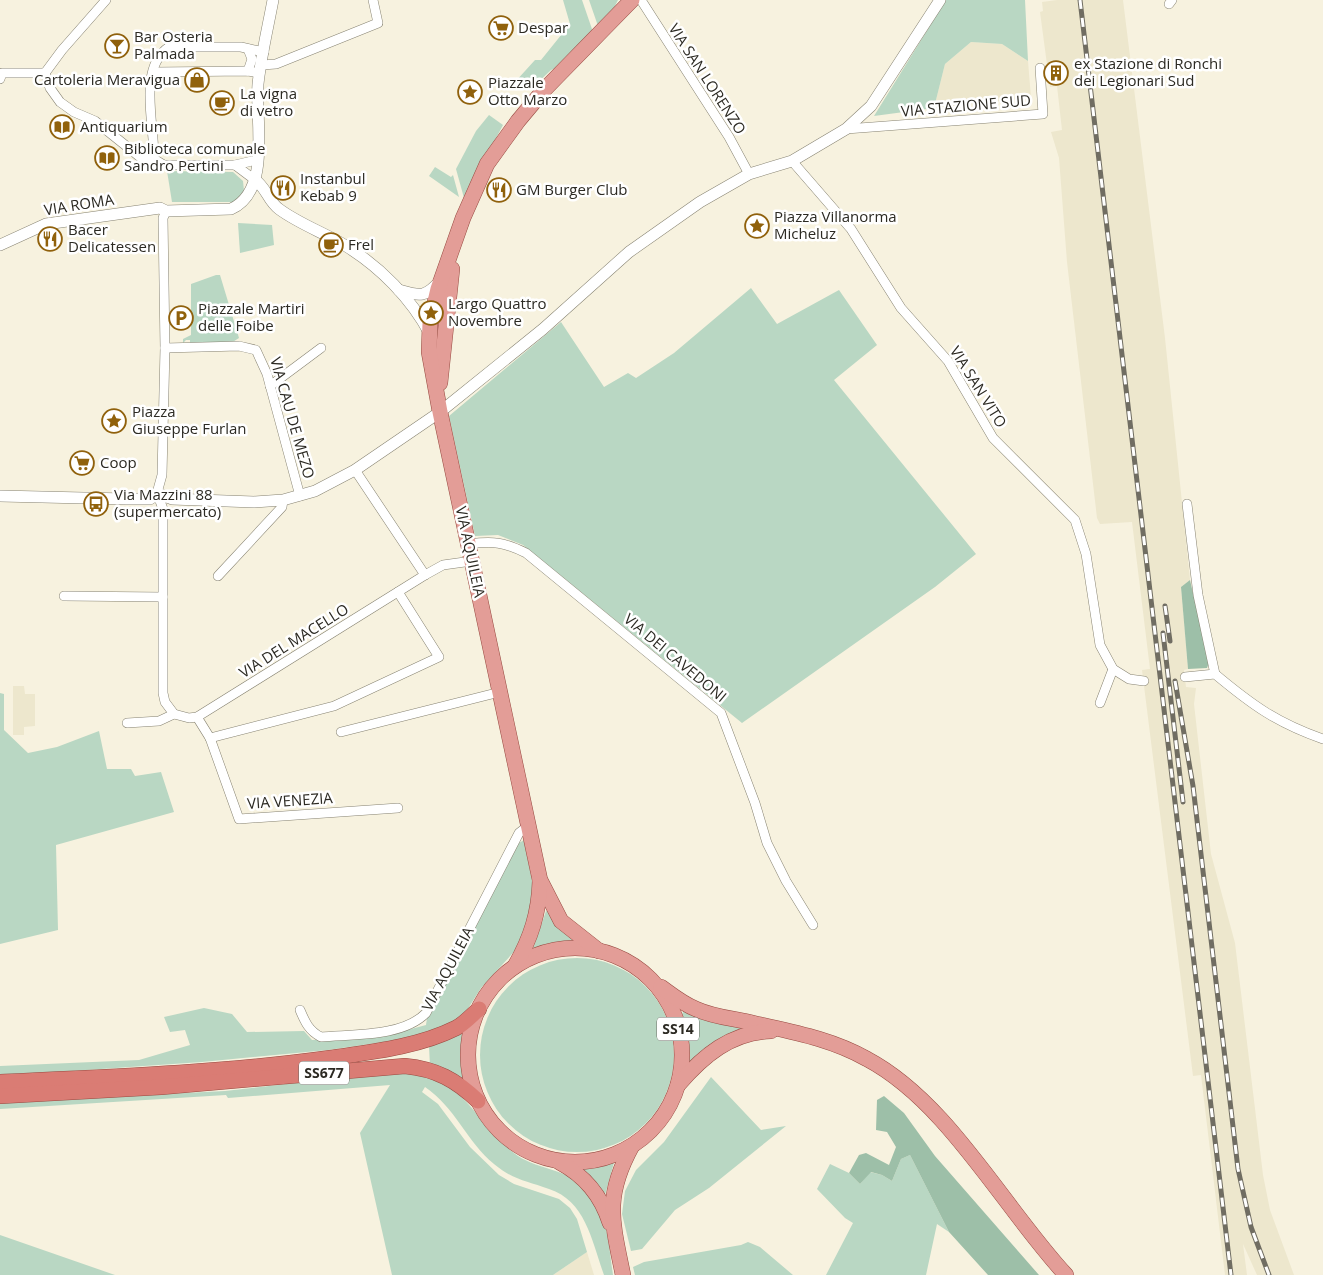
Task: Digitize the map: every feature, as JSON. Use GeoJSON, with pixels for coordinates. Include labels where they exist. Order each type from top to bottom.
{"type":"FeatureCollection","features":[{"type":"Feature","properties":{"kind":"highway","name":"SS677"},"geometry":{"type":"LineString","coordinates":[[0,1082],[224,1069],[352,1055],[437,1036],[457,1027],[479,1009]]}},
{"type":"Feature","properties":{"kind":"highway","name":"SS677"},"geometry":{"type":"LineString","coordinates":[[0,1096],[161,1087],[405,1066],[426,1068],[445,1075],[463,1087],[478,1101]]}},
{"type":"Feature","properties":{"kind":"main road"},"geometry":{"type":"LineString","coordinates":[[440,412],[428,352],[429,331],[441,280],[464,215],[487,164],[518,121],[544,90],[632,0]]}},
{"type":"Feature","properties":{"kind":"main road"},"geometry":{"type":"LineString","coordinates":[[440,412],[440,382],[450,280],[464,215]]}},
{"type":"Feature","properties":{"kind":"main road","name":"VIA AQUILEIA"},"geometry":{"type":"LineString","coordinates":[[440,412],[540,880],[539,908],[532,933],[515,967]]}},
{"type":"Feature","properties":{"kind":"main road","name":"VIA AQUILEIA"},"geometry":{"type":"LineString","coordinates":[[540,880],[562,921],[599,951]]}},
{"type":"Feature","properties":{"kind":"main road","name":"SS14"},"geometry":{"type":"LineString","coordinates":[[618,1249],[606,1212],[590,1184],[575,1171],[557,1161],[539,1156],[519,1147],[502,1134],[488,1118],[478,1101],[468,1060],[469,1040],[479,1009],[499,980],[515,967],[533,957],[553,950],[572,948],[599,951],[630,965],[651,981],[666,999],[675,1018],[680,1036],[681,1051],[678,1085],[660,1119],[632,1146],[620,1167],[614,1185],[612,1208],[623,1275]]}},
{"type":"Feature","properties":{"kind":"main road"},"geometry":{"type":"LineString","coordinates":[[651,981],[696,1009],[822,1039],[866,1058],[894,1076],[922,1099],[948,1128],[1042,1250],[1066,1275]]}},
{"type":"Feature","properties":{"kind":"main road"},"geometry":{"type":"LineString","coordinates":[[678,1085],[712,1050],[732,1040],[764,1031],[784,1030]]}},
{"type":"Feature","properties":{"kind":"main road","name":"SS14"},"geometry":{"type":"LineString","coordinates":[[557,1161],[590,1162],[614,1155],[632,1146]]}},
{"type":"Feature","properties":{"kind":"street"},"geometry":{"type":"LineString","coordinates":[[45,72],[106,0]]}},
{"type":"Feature","properties":{"kind":"street"},"geometry":{"type":"LineString","coordinates":[[255,180],[258,162],[258,84],[273,0]]}},
{"type":"Feature","properties":{"kind":"street"},"geometry":{"type":"LineString","coordinates":[[154,72],[248,71],[261,69],[378,23],[373,0]]}},
{"type":"Feature","properties":{"kind":"street","name":"VIA SAN LORENZO"},"geometry":{"type":"LineString","coordinates":[[641,0],[729,137],[749,174]]}},
{"type":"Feature","properties":{"kind":"street"},"geometry":{"type":"LineString","coordinates":[[157,493],[172,499],[254,502],[283,500],[315,491],[355,470],[440,412],[544,329],[629,252],[700,202],[749,174],[792,161],[846,129],[871,106],[940,0]]}},
{"type":"Feature","properties":{"kind":"street"},"geometry":{"type":"LineString","coordinates":[[154,159],[149,85],[163,51],[169,47],[248,49],[264,52]]}},
{"type":"Feature","properties":{"kind":"street"},"geometry":{"type":"LineString","coordinates":[[248,49],[252,60],[248,71]]}},
{"type":"Feature","properties":{"kind":"street","name":"VIA STAZIONE SUD"},"geometry":{"type":"LineString","coordinates":[[846,129],[1043,114],[1040,68]]}},
{"type":"Feature","properties":{"kind":"street"},"geometry":{"type":"LineString","coordinates":[[0,79],[2,73],[45,72]]}},
{"type":"Feature","properties":{"kind":"street"},"geometry":{"type":"LineString","coordinates":[[45,72],[50,88],[64,105],[95,121],[140,157],[148,160],[154,159],[164,165],[234,165],[252,161],[258,162]]}},
{"type":"Feature","properties":{"kind":"street","name":"VIA SAN VITO"},"geometry":{"type":"LineString","coordinates":[[792,161],[851,229],[900,308],[948,361],[992,438],[1075,520],[1086,554],[1100,645],[1113,669]]}},
{"type":"Feature","properties":{"kind":"street"},"geometry":{"type":"LineString","coordinates":[[234,165],[261,184],[277,208],[346,246],[382,272],[415,309],[434,340],[440,382]]}},
{"type":"Feature","properties":{"kind":"street","name":"VIA ROMA"},"geometry":{"type":"LineString","coordinates":[[0,244],[46,224],[160,208],[166,211],[231,209],[246,199],[255,180]]}},
{"type":"Feature","properties":{"kind":"street"},"geometry":{"type":"LineString","coordinates":[[166,211],[163,218],[165,348],[162,475],[157,493],[163,509],[163,693],[165,702],[174,714],[189,718],[197,717]]}},
{"type":"Feature","properties":{"kind":"street"},"geometry":{"type":"LineString","coordinates":[[398,290],[424,295],[441,280]]}},
{"type":"Feature","properties":{"kind":"street","name":"VIA CAU DE MEZO"},"geometry":{"type":"LineString","coordinates":[[165,348],[179,346],[253,348],[262,359],[300,496]]}},
{"type":"Feature","properties":{"kind":"street"},"geometry":{"type":"LineString","coordinates":[[270,386],[321,348]]}},
{"type":"Feature","properties":{"kind":"street"},"geometry":{"type":"LineString","coordinates":[[355,470],[425,575]]}},
{"type":"Feature","properties":{"kind":"street"},"geometry":{"type":"LineString","coordinates":[[0,496],[126,499],[150,498],[157,493]]}},
{"type":"Feature","properties":{"kind":"street"},"geometry":{"type":"LineString","coordinates":[[218,576],[282,507],[283,500]]}},
{"type":"Feature","properties":{"kind":"street"},"geometry":{"type":"LineString","coordinates":[[1188,504],[1198,595],[1214,674],[1255,708],[1293,729],[1323,738]]}},
{"type":"Feature","properties":{"kind":"street","name":"VIA DEI CAVEDONI"},"geometry":{"type":"LineString","coordinates":[[469,544],[507,543],[526,553],[721,714],[755,803],[767,843],[786,881],[813,925]]}},
{"type":"Feature","properties":{"kind":"street","name":"VIA DEL MACELLO"},"geometry":{"type":"LineString","coordinates":[[197,717],[425,575],[443,565],[472,561]]}},
{"type":"Feature","properties":{"kind":"street"},"geometry":{"type":"LineString","coordinates":[[210,738],[334,706],[438,657],[398,592]]}},
{"type":"Feature","properties":{"kind":"street"},"geometry":{"type":"LineString","coordinates":[[64,596],[164,597]]}},
{"type":"Feature","properties":{"kind":"street"},"geometry":{"type":"LineString","coordinates":[[1100,703],[1113,669],[1129,679],[1144,681]]}},
{"type":"Feature","properties":{"kind":"street"},"geometry":{"type":"LineString","coordinates":[[1185,677],[1214,674]]}},
{"type":"Feature","properties":{"kind":"street"},"geometry":{"type":"LineString","coordinates":[[341,732],[500,692]]}},
{"type":"Feature","properties":{"kind":"street"},"geometry":{"type":"LineString","coordinates":[[126,723],[159,721],[174,714]]}},
{"type":"Feature","properties":{"kind":"street","name":"VIA VENEZIA"},"geometry":{"type":"LineString","coordinates":[[197,717],[210,738],[239,819],[398,808]]}},
{"type":"Feature","properties":{"kind":"street","name":"VIA AQUILEIA"},"geometry":{"type":"LineString","coordinates":[[300,1010],[306,1024],[314,1033],[321,1037],[396,1029],[418,1021],[426,1013],[519,833],[528,826]]}},
{"type":"Feature","properties":{"kind":"shaded area"},"geometry":{"type":"Polygon","coordinates":[[[1057,0],[1123,0],[1165,338],[1190,580],[1181,587],[1188,669],[1184,670],[1186,687],[1196,688],[1194,704],[1211,854],[1235,943],[1263,1175],[1270,1210],[1294,1275],[1257,1275],[1243,1244],[1247,1275],[1225,1275],[1201,1075],[1193,1076],[1142,670],[1150,669],[1132,522],[1100,524],[1097,518],[1067,262],[1059,158],[1051,132],[1062,130],[1057,86],[1050,87],[1040,12],[1043,11],[1042,2],[1057,0]]]}},
{"type":"Feature","properties":{"kind":"shaded area"},"geometry":{"type":"Polygon","coordinates":[[[971,42],[1002,44],[1028,61],[1031,98],[934,108],[945,64],[971,42]]]}},
{"type":"Feature","properties":{"kind":"shaded area"},"geometry":{"type":"Polygon","coordinates":[[[13,686],[24,686],[25,694],[35,694],[35,726],[24,727],[24,735],[13,735],[13,686]]]}},
{"type":"Feature","properties":{"kind":"shaded area"},"geometry":{"type":"Polygon","coordinates":[[[587,1252],[594,1275],[553,1275],[587,1252]]]}},
{"type":"Feature","properties":{"kind":"green space"},"geometry":{"type":"Polygon","coordinates":[[[563,0],[582,0],[593,32],[561,66],[551,70],[534,86],[520,87],[515,82],[535,60],[541,60],[570,24],[563,0]]]}},
{"type":"Feature","properties":{"kind":"green space"},"geometry":{"type":"Polygon","coordinates":[[[589,0],[618,0],[612,12],[598,26],[589,0]]]}},
{"type":"Feature","properties":{"kind":"green space"},"geometry":{"type":"Polygon","coordinates":[[[946,0],[1025,0],[1028,61],[1002,44],[971,42],[945,64],[934,108],[874,116],[946,0]]]}},
{"type":"Feature","properties":{"kind":"green space"},"geometry":{"type":"Polygon","coordinates":[[[489,115],[503,125],[464,198],[456,169],[476,131],[489,115]]]}},
{"type":"Feature","properties":{"kind":"green space"},"geometry":{"type":"Polygon","coordinates":[[[435,167],[451,177],[453,175],[459,197],[429,176],[435,167]]]}},
{"type":"Feature","properties":{"kind":"green space"},"geometry":{"type":"Polygon","coordinates":[[[167,171],[233,172],[243,181],[244,191],[234,202],[172,202],[167,171]]]}},
{"type":"Feature","properties":{"kind":"green space"},"geometry":{"type":"Polygon","coordinates":[[[238,223],[272,225],[274,245],[240,253],[238,223]]]}},
{"type":"Feature","properties":{"kind":"green space"},"geometry":{"type":"Polygon","coordinates":[[[220,275],[239,338],[231,343],[190,343],[190,340],[186,340],[183,343],[183,339],[191,335],[191,284],[220,275]]]}},
{"type":"Feature","properties":{"kind":"green space"},"geometry":{"type":"Polygon","coordinates":[[[751,288],[777,324],[839,290],[877,345],[834,380],[976,554],[935,587],[742,723],[523,545],[498,535],[475,536],[449,416],[561,322],[604,387],[628,373],[636,378],[674,353],[751,288]]]}},
{"type":"Feature","properties":{"kind":"green space"},"geometry":{"type":"Polygon","coordinates":[[[1190,580],[1209,663],[1207,668],[1188,669],[1181,587],[1190,580]]]}},
{"type":"Feature","properties":{"kind":"green space"},"geometry":{"type":"Polygon","coordinates":[[[0,693],[4,694],[4,730],[28,753],[57,747],[99,731],[107,769],[131,769],[135,776],[161,772],[174,812],[56,845],[58,930],[0,944],[0,693]]]}},
{"type":"Feature","properties":{"kind":"green space"},"geometry":{"type":"Polygon","coordinates":[[[524,840],[534,891],[522,943],[481,988],[464,1015],[450,1025],[404,1039],[328,1050],[202,1062],[0,1076],[0,1066],[139,1060],[190,1045],[185,1030],[170,1032],[164,1017],[204,1008],[232,1014],[247,1032],[304,1031],[312,1040],[385,1036],[426,1025],[427,1018],[519,843],[524,840]]]}},
{"type":"Feature","properties":{"kind":"green space"},"geometry":{"type":"Polygon","coordinates":[[[546,911],[575,941],[534,951],[533,949],[546,911]]]}},
{"type":"Feature","properties":{"kind":"green space"},"geometry":{"type":"Polygon","coordinates":[[[567,958],[587,958],[623,969],[646,986],[658,1001],[667,1018],[674,1045],[674,1065],[667,1092],[658,1109],[646,1124],[631,1136],[614,1145],[587,1152],[567,1152],[531,1141],[515,1130],[502,1117],[491,1101],[484,1083],[480,1065],[480,1045],[491,1009],[502,993],[515,980],[531,969],[549,962],[567,958]]]}},
{"type":"Feature","properties":{"kind":"green space"},"geometry":{"type":"Polygon","coordinates":[[[684,1010],[741,1025],[744,1029],[689,1062],[689,1034],[682,1014],[684,1010]]]}},
{"type":"Feature","properties":{"kind":"green space"},"geometry":{"type":"Polygon","coordinates":[[[468,1028],[466,1055],[470,1085],[430,1066],[429,1046],[447,1041],[468,1028]]]}},
{"type":"Feature","properties":{"kind":"green space"},"geometry":{"type":"Polygon","coordinates":[[[390,1072],[423,1075],[441,1081],[453,1089],[506,1147],[518,1156],[526,1161],[571,1177],[587,1189],[594,1198],[603,1218],[613,1275],[604,1275],[586,1224],[572,1203],[549,1189],[514,1177],[494,1164],[476,1146],[445,1104],[425,1087],[422,1092],[438,1104],[470,1147],[499,1175],[514,1184],[559,1199],[570,1208],[577,1219],[587,1252],[553,1275],[392,1275],[360,1133],[390,1085],[228,1098],[226,1095],[0,1109],[0,1102],[225,1091],[390,1072]]]}},
{"type":"Feature","properties":{"kind":"green space"},"geometry":{"type":"Polygon","coordinates":[[[711,1077],[761,1130],[786,1126],[709,1188],[675,1210],[642,1249],[631,1251],[622,1214],[625,1191],[636,1170],[664,1142],[711,1077]]]}},
{"type":"Feature","properties":{"kind":"green space"},"geometry":{"type":"Polygon","coordinates":[[[884,1096],[904,1113],[935,1156],[1039,1275],[988,1275],[949,1232],[910,1155],[901,1159],[892,1181],[882,1175],[871,1172],[860,1184],[849,1173],[859,1155],[866,1153],[889,1165],[896,1147],[887,1132],[876,1130],[877,1100],[884,1096]]]}},
{"type":"Feature","properties":{"kind":"green space"},"geometry":{"type":"Polygon","coordinates":[[[910,1155],[949,1232],[937,1224],[926,1275],[826,1275],[853,1223],[845,1218],[817,1189],[830,1164],[849,1173],[860,1184],[870,1172],[882,1175],[892,1181],[901,1159],[910,1155]]]}},
{"type":"Feature","properties":{"kind":"green space"},"geometry":{"type":"Polygon","coordinates":[[[615,1159],[605,1195],[580,1167],[603,1164],[615,1159]]]}},
{"type":"Feature","properties":{"kind":"green space"},"geometry":{"type":"Polygon","coordinates":[[[0,1235],[115,1275],[0,1275],[0,1235]]]}},
{"type":"Feature","properties":{"kind":"green space"},"geometry":{"type":"Polygon","coordinates":[[[748,1242],[760,1247],[793,1275],[635,1275],[633,1267],[644,1262],[741,1245],[748,1242]]]}},
{"type":"Feature","properties":{"kind":"railway"},"geometry":{"type":"LineString","coordinates":[[1080,0],[1231,1275]]}},
{"type":"Feature","properties":{"kind":"railway"},"geometry":{"type":"LineString","coordinates":[[1165,606],[1170,641]]}},
{"type":"Feature","properties":{"kind":"railway"},"geometry":{"type":"LineString","coordinates":[[1163,633],[1183,802]]}},
{"type":"Feature","properties":{"kind":"railway"},"geometry":{"type":"LineString","coordinates":[[1175,681],[1193,786],[1238,1169],[1251,1227],[1269,1275]]}},
{"type":"Feature","properties":{"kind":"place","name":"Despar"},"geometry":{"type":"Point","coordinates":[501,28]}},
{"type":"Feature","properties":{"kind":"place","name":"Bar Osteria Palmada"},"geometry":{"type":"Point","coordinates":[117,46]}},
{"type":"Feature","properties":{"kind":"place","name":"ex Stazione di Ronchi dei Legionari Sud"},"geometry":{"type":"Point","coordinates":[1056,73]}},
{"type":"Feature","properties":{"kind":"place","name":"Cartoleria Meravigua"},"geometry":{"type":"Point","coordinates":[197,80]}},
{"type":"Feature","properties":{"kind":"place","name":"Piazzale Otto Marzo"},"geometry":{"type":"Point","coordinates":[470,92]}},
{"type":"Feature","properties":{"kind":"place","name":"La vigna di vetro"},"geometry":{"type":"Point","coordinates":[222,103]}},
{"type":"Feature","properties":{"kind":"place","name":"Antiquarium"},"geometry":{"type":"Point","coordinates":[62,127]}},
{"type":"Feature","properties":{"kind":"place","name":"Biblioteca comunale Sandro Pertini"},"geometry":{"type":"Point","coordinates":[107,158]}},
{"type":"Feature","properties":{"kind":"place","name":"Instanbul Kebab 9"},"geometry":{"type":"Point","coordinates":[283,188]}},
{"type":"Feature","properties":{"kind":"place","name":"GM Burger Club"},"geometry":{"type":"Point","coordinates":[499,190]}},
{"type":"Feature","properties":{"kind":"place","name":"Piazza Villanorma Micheluz"},"geometry":{"type":"Point","coordinates":[757,226]}},
{"type":"Feature","properties":{"kind":"place","name":"Bacer Delicatessen"},"geometry":{"type":"Point","coordinates":[50,239]}},
{"type":"Feature","properties":{"kind":"place","name":"Frel"},"geometry":{"type":"Point","coordinates":[331,245]}},
{"type":"Feature","properties":{"kind":"place","name":"Largo Quattro Novembre"},"geometry":{"type":"Point","coordinates":[431,313]}},
{"type":"Feature","properties":{"kind":"place","name":"Piazzale Martiri delle Foibe"},"geometry":{"type":"Point","coordinates":[181,318]}},
{"type":"Feature","properties":{"kind":"place","name":"Piazza Giuseppe Furlan"},"geometry":{"type":"Point","coordinates":[114,421]}},
{"type":"Feature","properties":{"kind":"place","name":"Coop"},"geometry":{"type":"Point","coordinates":[82,463]}},
{"type":"Feature","properties":{"kind":"place","name":"Via Mazzini 88 (supermercato)"},"geometry":{"type":"Point","coordinates":[96,504]}}]}
